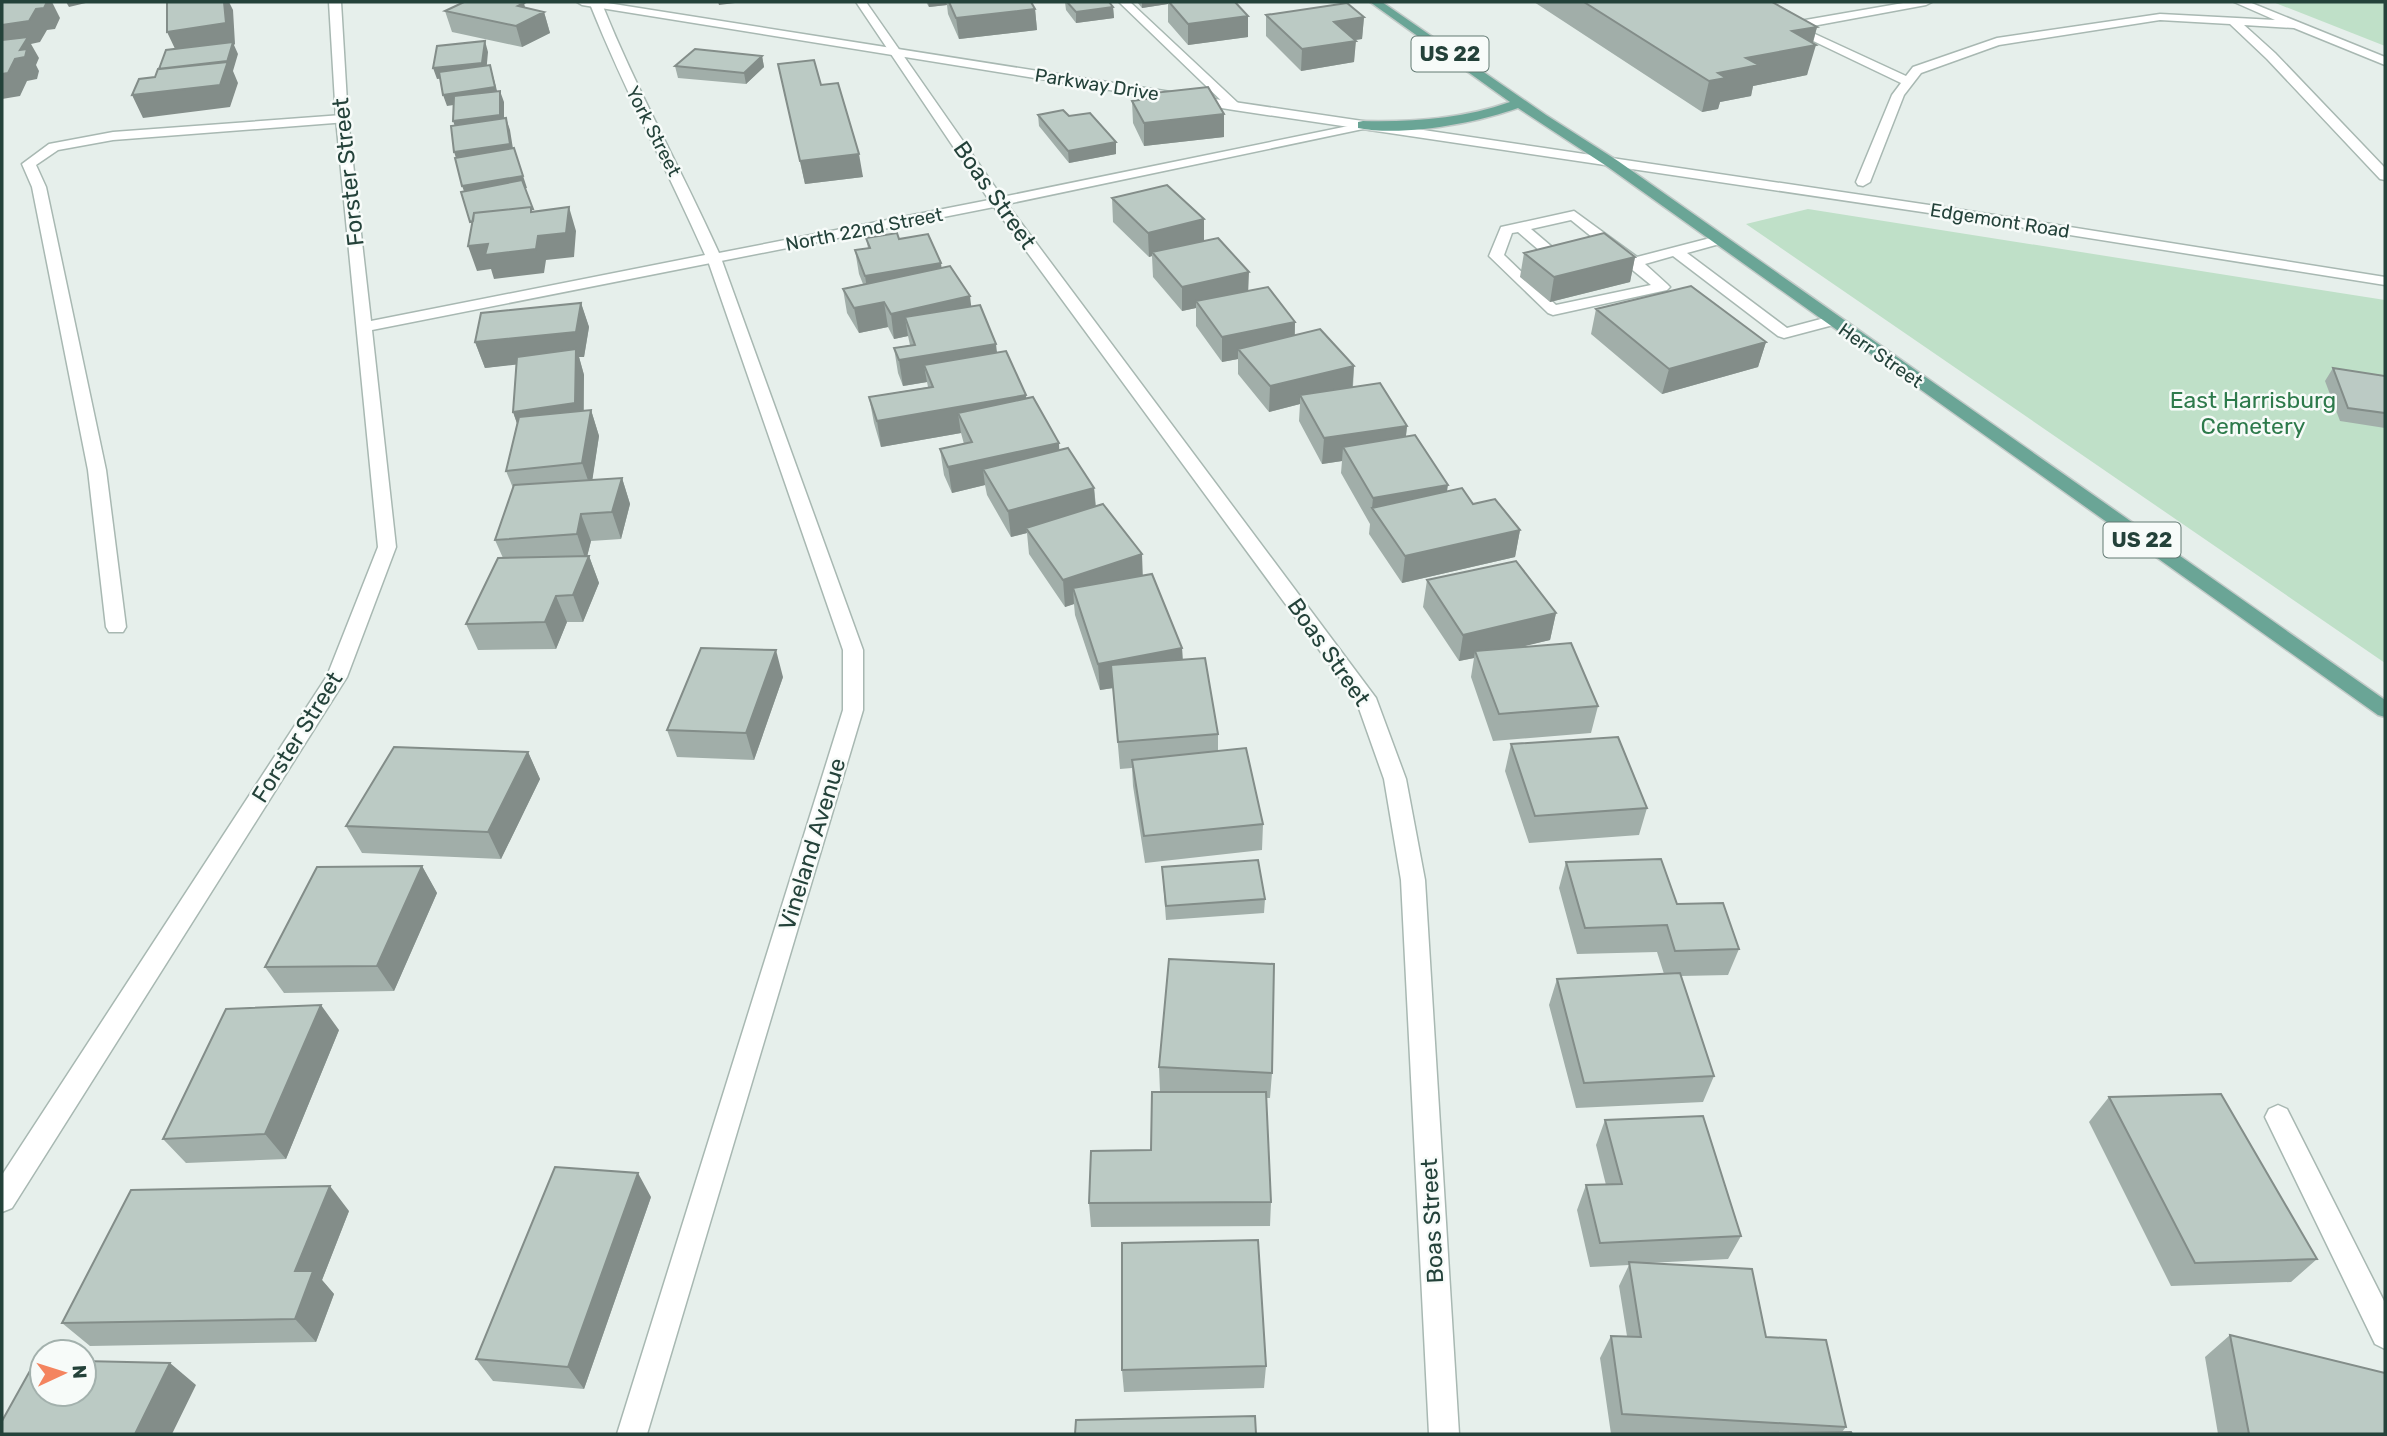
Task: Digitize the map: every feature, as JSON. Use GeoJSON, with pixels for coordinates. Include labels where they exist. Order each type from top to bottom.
{"type":"FeatureCollection","features":[{"type":"Feature","properties":{"kind":"main road","name":"Herr Street"},"geometry":{"type":"LineString","coordinates":[[1375,2],[1613,164],[2385,710]]}},
{"type":"Feature","properties":{"kind":"main road"},"geometry":{"type":"LineString","coordinates":[[1363,125],[1419,126],[1446,123],[1475,118],[1520,103]]}},
{"type":"Feature","properties":{"kind":"street","name":"Forster Street"},"geometry":{"type":"LineString","coordinates":[[2,1199],[337,677],[387,547],[342,119],[335,2]]}},
{"type":"Feature","properties":{"kind":"street","name":"Boas Street"},"geometry":{"type":"LineString","coordinates":[[861,2],[998,202],[1366,698],[1395,779],[1413,880],[1444,1434]]}},
{"type":"Feature","properties":{"kind":"street"},"geometry":{"type":"LineString","coordinates":[[1124,2],[1234,106]]}},
{"type":"Feature","properties":{"kind":"street"},"geometry":{"type":"LineString","coordinates":[[1908,82],[1786,25],[1926,2]]}},
{"type":"Feature","properties":{"kind":"street"},"geometry":{"type":"LineString","coordinates":[[2239,2],[2385,61]]}},
{"type":"Feature","properties":{"kind":"street","name":"Parkway Drive"},"geometry":{"type":"LineString","coordinates":[[589,3],[1613,164]]}},
{"type":"Feature","properties":{"kind":"street","name":"York Street"},"geometry":{"type":"LineString","coordinates":[[589,3],[686,195],[713,258]]}},
{"type":"Feature","properties":{"kind":"street"},"geometry":{"type":"LineString","coordinates":[[2171,6],[2202,19]]}},
{"type":"Feature","properties":{"kind":"street"},"geometry":{"type":"LineString","coordinates":[[1863,182],[1898,95],[1917,70],[1997,42],[2160,18],[2298,25]]}},
{"type":"Feature","properties":{"kind":"street"},"geometry":{"type":"LineString","coordinates":[[2232,20],[2271,56],[2385,176]]}},
{"type":"Feature","properties":{"kind":"street"},"geometry":{"type":"LineString","coordinates":[[116,627],[97,470],[50,236],[39,187],[29,164],[54,147],[113,136],[342,119]]}},
{"type":"Feature","properties":{"kind":"street","name":"North 22nd Street"},"geometry":{"type":"LineString","coordinates":[[364,327],[998,202],[1363,125]]}},
{"type":"Feature","properties":{"kind":"street","name":"Edgemont Road"},"geometry":{"type":"LineString","coordinates":[[1613,164],[1956,213],[2385,281]]}},
{"type":"Feature","properties":{"kind":"street"},"geometry":{"type":"LineString","coordinates":[[1574,215],[1634,262],[1662,287],[1600,295],[1553,310],[1496,256],[1506,230],[1574,215]]}},
{"type":"Feature","properties":{"kind":"street"},"geometry":{"type":"LineString","coordinates":[[1521,227],[1566,266]]}},
{"type":"Feature","properties":{"kind":"street"},"geometry":{"type":"LineString","coordinates":[[1634,262],[1718,240]]}},
{"type":"Feature","properties":{"kind":"street"},"geometry":{"type":"LineString","coordinates":[[1675,251],[1784,333],[1832,321]]}},
{"type":"Feature","properties":{"kind":"street","name":"Vineland Avenue"},"geometry":{"type":"LineString","coordinates":[[632,1434],[853,710],[853,650],[713,258]]}},
{"type":"Feature","properties":{"kind":"street"},"geometry":{"type":"LineString","coordinates":[[2278,1117],[2385,1334]]}},
{"type":"Feature","properties":{"kind":"green space"},"geometry":{"type":"Polygon","coordinates":[[[2273,2],[2385,2],[2385,46],[2273,2]]]}},
{"type":"Feature","properties":{"kind":"green space","name":"East Harrisburg Cemetery"},"geometry":{"type":"Polygon","coordinates":[[[1808,209],[2385,300],[2385,663],[1746,224],[1808,209]]]}},
{"type":"Feature","properties":{"kind":"building"},"geometry":{"type":"Polygon","coordinates":[[[2,2],[47,2],[44,8],[36,9],[29,21],[2,25],[2,2]]]}},
{"type":"Feature","properties":{"kind":"building"},"geometry":{"type":"Polygon","coordinates":[[[167,2],[224,2],[226,23],[167,32],[167,2]]]}},
{"type":"Feature","properties":{"kind":"building"},"geometry":{"type":"Polygon","coordinates":[[[464,2],[524,3],[518,6],[544,12],[516,26],[445,11],[464,2]]]}},
{"type":"Feature","properties":{"kind":"building"},"geometry":{"type":"Polygon","coordinates":[[[949,2],[1031,2],[1035,9],[956,18],[949,2]]]}},
{"type":"Feature","properties":{"kind":"building"},"geometry":{"type":"Polygon","coordinates":[[[1067,2],[1109,2],[1113,7],[1076,12],[1067,2]]]}},
{"type":"Feature","properties":{"kind":"building"},"geometry":{"type":"Polygon","coordinates":[[[1169,2],[1235,2],[1248,16],[1188,24],[1169,2]]]}},
{"type":"Feature","properties":{"kind":"building"},"geometry":{"type":"Polygon","coordinates":[[[1584,2],[1772,2],[1817,27],[1792,31],[1816,45],[1746,58],[1759,65],[1718,73],[1726,78],[1709,81],[1584,2]]]}},
{"type":"Feature","properties":{"kind":"building"},"geometry":{"type":"Polygon","coordinates":[[[1347,3],[1364,17],[1334,22],[1356,41],[1302,49],[1266,15],[1347,3]]]}},
{"type":"Feature","properties":{"kind":"building"},"geometry":{"type":"Polygon","coordinates":[[[28,37],[20,50],[27,49],[25,57],[15,59],[8,73],[2,74],[2,40],[28,37]]]}},
{"type":"Feature","properties":{"kind":"building"},"geometry":{"type":"Polygon","coordinates":[[[485,41],[482,63],[433,68],[437,46],[485,41]]]}},
{"type":"Feature","properties":{"kind":"building"},"geometry":{"type":"Polygon","coordinates":[[[233,42],[227,62],[159,69],[166,50],[233,42]]]}},
{"type":"Feature","properties":{"kind":"building"},"geometry":{"type":"Polygon","coordinates":[[[695,49],[762,56],[744,73],[675,66],[695,49]]]}},
{"type":"Feature","properties":{"kind":"building"},"geometry":{"type":"Polygon","coordinates":[[[814,60],[821,85],[838,83],[859,154],[800,161],[778,64],[814,60]]]}},
{"type":"Feature","properties":{"kind":"building"},"geometry":{"type":"Polygon","coordinates":[[[228,61],[220,85],[132,95],[139,79],[155,77],[158,69],[228,61]]]}},
{"type":"Feature","properties":{"kind":"building"},"geometry":{"type":"Polygon","coordinates":[[[490,65],[495,87],[443,95],[439,72],[490,65]]]}},
{"type":"Feature","properties":{"kind":"building"},"geometry":{"type":"Polygon","coordinates":[[[1208,87],[1224,114],[1144,123],[1132,101],[1146,99],[1144,94],[1208,87]]]}},
{"type":"Feature","properties":{"kind":"building"},"geometry":{"type":"Polygon","coordinates":[[[500,91],[500,115],[453,121],[454,96],[500,91]]]}},
{"type":"Feature","properties":{"kind":"building"},"geometry":{"type":"Polygon","coordinates":[[[1063,110],[1069,116],[1090,113],[1116,142],[1068,151],[1038,115],[1063,110]]]}},
{"type":"Feature","properties":{"kind":"building"},"geometry":{"type":"Polygon","coordinates":[[[506,118],[510,144],[454,152],[451,126],[506,118]]]}},
{"type":"Feature","properties":{"kind":"building"},"geometry":{"type":"Polygon","coordinates":[[[514,148],[523,176],[462,186],[455,158],[514,148]]]}},
{"type":"Feature","properties":{"kind":"building"},"geometry":{"type":"Polygon","coordinates":[[[522,180],[533,209],[531,207],[474,213],[473,221],[470,222],[461,192],[522,180]]]}},
{"type":"Feature","properties":{"kind":"building"},"geometry":{"type":"Polygon","coordinates":[[[1167,185],[1204,219],[1148,233],[1112,198],[1167,185]]]}},
{"type":"Feature","properties":{"kind":"building"},"geometry":{"type":"Polygon","coordinates":[[[531,207],[531,212],[569,207],[566,233],[538,236],[536,249],[485,255],[488,244],[468,246],[474,213],[531,207]]]}},
{"type":"Feature","properties":{"kind":"building"},"geometry":{"type":"Polygon","coordinates":[[[897,233],[899,239],[928,234],[941,263],[865,276],[855,250],[870,248],[866,238],[897,233]]]}},
{"type":"Feature","properties":{"kind":"building"},"geometry":{"type":"Polygon","coordinates":[[[1604,233],[1635,257],[1554,277],[1524,253],[1604,233]]]}},
{"type":"Feature","properties":{"kind":"building"},"geometry":{"type":"Polygon","coordinates":[[[1218,238],[1249,272],[1182,287],[1152,252],[1218,238]]]}},
{"type":"Feature","properties":{"kind":"building"},"geometry":{"type":"Polygon","coordinates":[[[950,266],[970,296],[891,314],[884,302],[854,308],[843,289],[950,266]]]}},
{"type":"Feature","properties":{"kind":"building"},"geometry":{"type":"Polygon","coordinates":[[[1691,286],[1766,342],[1669,369],[1596,309],[1691,286]]]}},
{"type":"Feature","properties":{"kind":"building"},"geometry":{"type":"Polygon","coordinates":[[[1268,287],[1295,322],[1222,337],[1196,301],[1268,287]]]}},
{"type":"Feature","properties":{"kind":"building"},"geometry":{"type":"Polygon","coordinates":[[[581,303],[576,332],[475,342],[481,313],[581,303]]]}},
{"type":"Feature","properties":{"kind":"building"},"geometry":{"type":"Polygon","coordinates":[[[980,305],[996,344],[899,360],[894,348],[915,345],[905,317],[980,305]]]}},
{"type":"Feature","properties":{"kind":"building"},"geometry":{"type":"Polygon","coordinates":[[[1320,329],[1354,366],[1270,386],[1238,349],[1320,329]]]}},
{"type":"Feature","properties":{"kind":"building"},"geometry":{"type":"Polygon","coordinates":[[[576,349],[575,403],[513,412],[517,357],[576,349]]]}},
{"type":"Feature","properties":{"kind":"building"},"geometry":{"type":"Polygon","coordinates":[[[1006,351],[1026,395],[877,421],[869,397],[933,387],[924,365],[1006,351]]]}},
{"type":"Feature","properties":{"kind":"building"},"geometry":{"type":"Polygon","coordinates":[[[2333,368],[2385,376],[2385,413],[2348,408],[2333,368]]]}},
{"type":"Feature","properties":{"kind":"building"},"geometry":{"type":"Polygon","coordinates":[[[1380,383],[1407,426],[1324,438],[1300,395],[1380,383]]]}},
{"type":"Feature","properties":{"kind":"building"},"geometry":{"type":"Polygon","coordinates":[[[1033,397],[1059,443],[948,467],[940,449],[972,442],[958,413],[1033,397]]]}},
{"type":"Feature","properties":{"kind":"building"},"geometry":{"type":"Polygon","coordinates":[[[591,410],[582,463],[506,471],[519,417],[591,410]]]}},
{"type":"Feature","properties":{"kind":"building"},"geometry":{"type":"Polygon","coordinates":[[[1415,435],[1448,485],[1373,498],[1343,447],[1415,435]]]}},
{"type":"Feature","properties":{"kind":"building"},"geometry":{"type":"Polygon","coordinates":[[[1068,448],[1094,488],[1008,511],[983,469],[1068,448]]]}},
{"type":"Feature","properties":{"kind":"building"},"geometry":{"type":"Polygon","coordinates":[[[622,478],[612,512],[581,514],[577,534],[495,540],[514,485],[622,478]]]}},
{"type":"Feature","properties":{"kind":"building"},"geometry":{"type":"Polygon","coordinates":[[[1462,488],[1473,504],[1495,499],[1520,530],[1405,556],[1372,508],[1462,488]]]}},
{"type":"Feature","properties":{"kind":"building"},"geometry":{"type":"Polygon","coordinates":[[[1103,504],[1142,554],[1063,580],[1026,528],[1103,504]]]}},
{"type":"Feature","properties":{"kind":"building"},"geometry":{"type":"Polygon","coordinates":[[[589,556],[573,595],[556,596],[545,622],[466,624],[498,558],[589,556]]]}},
{"type":"Feature","properties":{"kind":"building"},"geometry":{"type":"Polygon","coordinates":[[[1516,561],[1556,613],[1463,635],[1427,580],[1516,561]]]}},
{"type":"Feature","properties":{"kind":"building"},"geometry":{"type":"Polygon","coordinates":[[[1152,574],[1182,648],[1098,664],[1073,588],[1152,574]]]}},
{"type":"Feature","properties":{"kind":"building"},"geometry":{"type":"Polygon","coordinates":[[[1571,643],[1598,706],[1499,714],[1475,651],[1571,643]]]}},
{"type":"Feature","properties":{"kind":"building"},"geometry":{"type":"Polygon","coordinates":[[[701,648],[776,650],[746,733],[667,730],[701,648]]]}},
{"type":"Feature","properties":{"kind":"building"},"geometry":{"type":"Polygon","coordinates":[[[1205,658],[1218,734],[1118,742],[1111,665],[1205,658]]]}},
{"type":"Feature","properties":{"kind":"building"},"geometry":{"type":"Polygon","coordinates":[[[1618,737],[1647,808],[1535,816],[1511,744],[1618,737]]]}},
{"type":"Feature","properties":{"kind":"building"},"geometry":{"type":"Polygon","coordinates":[[[394,747],[528,752],[488,832],[346,826],[394,747]]]}},
{"type":"Feature","properties":{"kind":"building"},"geometry":{"type":"Polygon","coordinates":[[[1246,748],[1263,824],[1144,836],[1132,760],[1246,748]]]}},
{"type":"Feature","properties":{"kind":"building"},"geometry":{"type":"Polygon","coordinates":[[[1661,859],[1677,904],[1723,903],[1739,949],[1675,951],[1667,925],[1585,928],[1566,862],[1661,859]]]}},
{"type":"Feature","properties":{"kind":"building"},"geometry":{"type":"Polygon","coordinates":[[[1258,860],[1265,899],[1166,906],[1162,867],[1258,860]]]}},
{"type":"Feature","properties":{"kind":"building"},"geometry":{"type":"Polygon","coordinates":[[[422,866],[377,966],[265,967],[317,867],[422,866]]]}},
{"type":"Feature","properties":{"kind":"building"},"geometry":{"type":"Polygon","coordinates":[[[1169,959],[1274,964],[1272,1073],[1159,1067],[1169,959]]]}},
{"type":"Feature","properties":{"kind":"building"},"geometry":{"type":"Polygon","coordinates":[[[1680,973],[1714,1076],[1584,1083],[1557,979],[1680,973]]]}},
{"type":"Feature","properties":{"kind":"building"},"geometry":{"type":"Polygon","coordinates":[[[321,1005],[265,1134],[163,1139],[226,1009],[321,1005]]]}},
{"type":"Feature","properties":{"kind":"building"},"geometry":{"type":"Polygon","coordinates":[[[1152,1092],[1266,1092],[1271,1202],[1089,1203],[1091,1151],[1151,1150],[1152,1092]]]}},
{"type":"Feature","properties":{"kind":"building"},"geometry":{"type":"Polygon","coordinates":[[[2221,1094],[2317,1259],[2195,1263],[2109,1097],[2221,1094]]]}},
{"type":"Feature","properties":{"kind":"building"},"geometry":{"type":"Polygon","coordinates":[[[1703,1116],[1741,1236],[1600,1243],[1586,1185],[1622,1184],[1605,1120],[1703,1116]]]}},
{"type":"Feature","properties":{"kind":"building"},"geometry":{"type":"Polygon","coordinates":[[[555,1167],[638,1173],[568,1367],[476,1359],[555,1167]]]}},
{"type":"Feature","properties":{"kind":"building"},"geometry":{"type":"Polygon","coordinates":[[[330,1186],[295,1271],[313,1271],[295,1319],[62,1323],[131,1190],[330,1186]]]}},
{"type":"Feature","properties":{"kind":"building"},"geometry":{"type":"Polygon","coordinates":[[[1258,1240],[1266,1366],[1122,1370],[1122,1243],[1258,1240]]]}},
{"type":"Feature","properties":{"kind":"building"},"geometry":{"type":"Polygon","coordinates":[[[1629,1262],[1752,1269],[1766,1337],[1826,1340],[1846,1427],[1622,1414],[1611,1336],[1641,1337],[1629,1262]]]}},
{"type":"Feature","properties":{"kind":"building"},"geometry":{"type":"Polygon","coordinates":[[[2230,1335],[2385,1373],[2385,1434],[2249,1434],[2230,1335]]]}},
{"type":"Feature","properties":{"kind":"building"},"geometry":{"type":"Polygon","coordinates":[[[98,1361],[170,1363],[135,1434],[2,1434],[2,1421],[28,1374],[28,1408],[98,1408],[98,1361]]]}},
{"type":"Feature","properties":{"kind":"building"},"geometry":{"type":"Polygon","coordinates":[[[1255,1416],[1256,1434],[1075,1434],[1076,1420],[1255,1416]]]}},
{"type":"Feature","properties":{"kind":"building"},"geometry":{"type":"Polygon","coordinates":[[[1851,1432],[1852,1434],[1688,1434],[1851,1432]]]}}]}
